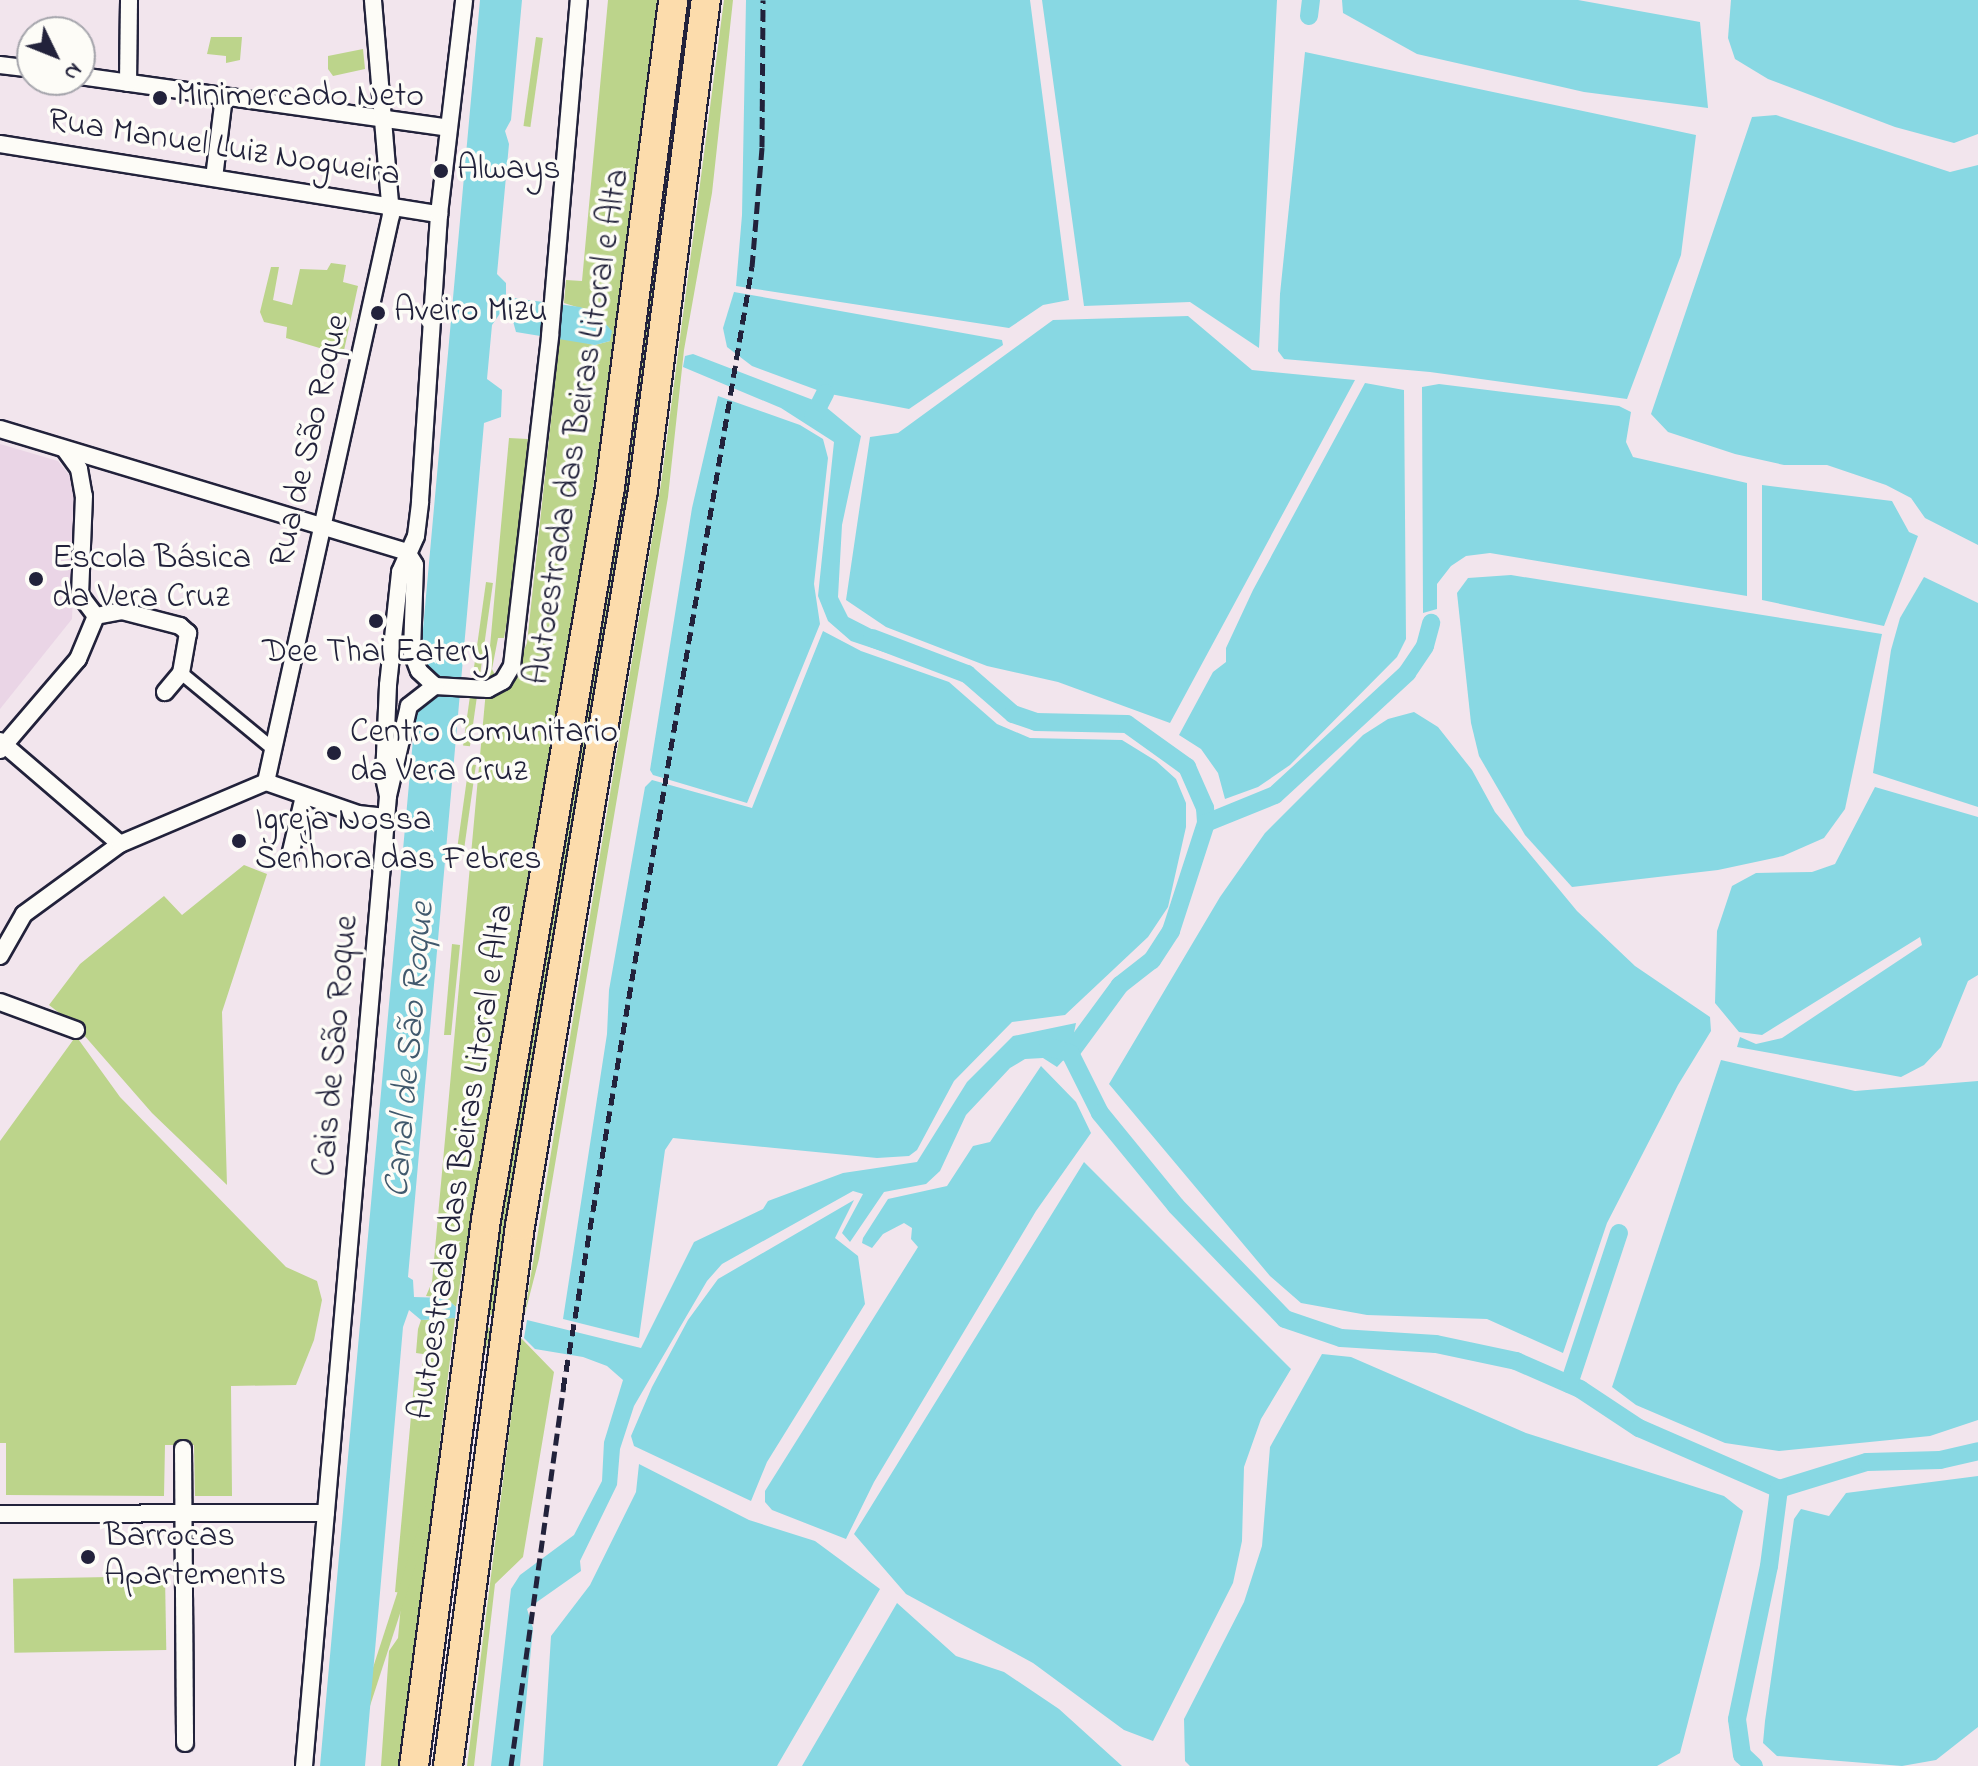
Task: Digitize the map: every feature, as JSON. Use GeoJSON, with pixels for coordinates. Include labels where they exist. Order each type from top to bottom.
{"type":"FeatureCollection","features":[{"type":"Feature","properties":{"kind":"highway","name":"Autoestrada das Beiras Litoral e Alta"},"geometry":{"type":"LineString","coordinates":[[414,1766],[486,1220],[610,487],[673,0]]}},
{"type":"Feature","properties":{"kind":"highway","name":"Autoestrada das Beiras Litoral e Alta"},"geometry":{"type":"LineString","coordinates":[[448,1766],[520,1226],[643,490],[706,0]]}},
{"type":"Feature","properties":{"kind":"street"},"geometry":{"type":"LineString","coordinates":[[128,83],[129,0]]}},
{"type":"Feature","properties":{"kind":"street","name":"Rua de São Roque"},"geometry":{"type":"LineString","coordinates":[[266,782],[392,206],[373,0]]}},
{"type":"Feature","properties":{"kind":"street","name":"Cais de São Roque"},"geometry":{"type":"LineString","coordinates":[[304,1766],[388,796],[388,685],[400,572],[416,536],[420,501],[439,214],[464,0]]}},
{"type":"Feature","properties":{"kind":"street"},"geometry":{"type":"LineString","coordinates":[[388,796],[397,775],[409,706],[435,686],[497,687],[509,674],[516,640],[550,336],[579,0]]}},
{"type":"Feature","properties":{"kind":"street"},"geometry":{"type":"LineString","coordinates":[[96,78],[448,128]]}},
{"type":"Feature","properties":{"kind":"street"},"geometry":{"type":"LineString","coordinates":[[214,178],[224,97]]}},
{"type":"Feature","properties":{"kind":"street","name":"Rua Manuel Luiz Nogueira"},"geometry":{"type":"LineString","coordinates":[[0,144],[439,214]]}},
{"type":"Feature","properties":{"kind":"street"},"geometry":{"type":"LineString","coordinates":[[0,429],[407,552],[415,565],[412,653],[419,671],[435,686]]}},
{"type":"Feature","properties":{"kind":"street"},"geometry":{"type":"LineString","coordinates":[[66,451],[79,469],[84,496],[80,595],[96,616]]}},
{"type":"Feature","properties":{"kind":"street"},"geometry":{"type":"LineString","coordinates":[[96,616],[122,611],[180,626],[188,633],[181,673],[165,692]]}},
{"type":"Feature","properties":{"kind":"street"},"geometry":{"type":"LineString","coordinates":[[96,616],[78,659],[1,745],[120,844]]}},
{"type":"Feature","properties":{"kind":"street"},"geometry":{"type":"LineString","coordinates":[[181,673],[272,748]]}},
{"type":"Feature","properties":{"kind":"street"},"geometry":{"type":"LineString","coordinates":[[0,956],[24,914],[120,844],[266,782],[358,814],[386,817]]}},
{"type":"Feature","properties":{"kind":"street"},"geometry":{"type":"LineString","coordinates":[[289,860],[304,796]]}},
{"type":"Feature","properties":{"kind":"street"},"geometry":{"type":"LineString","coordinates":[[0,1002],[76,1030]]}},
{"type":"Feature","properties":{"kind":"street"},"geometry":{"type":"LineString","coordinates":[[183,1449],[185,1743]]}},
{"type":"Feature","properties":{"kind":"street"},"geometry":{"type":"LineString","coordinates":[[0,1514],[184,1516],[326,1513]]}},
{"type":"Feature","properties":{"kind":"shaded area","name":"Escola Básica da Vera Cruz"},"geometry":{"type":"Polygon","coordinates":[[[0,444],[58,461],[77,485],[72,619],[0,709],[0,444]]]}},
{"type":"Feature","properties":{"kind":"green space"},"geometry":{"type":"Polygon","coordinates":[[[608,0],[657,0],[616,337],[570,640],[456,1307],[446,1298],[426,1296],[432,1282],[509,438],[528,439],[513,588],[504,638],[498,638],[492,669],[500,685],[508,688],[527,643],[560,337],[595,345],[610,341],[611,331],[596,313],[564,303],[566,280],[582,281],[608,0]]]}},
{"type":"Feature","properties":{"kind":"green space"},"geometry":{"type":"Polygon","coordinates":[[[686,0],[695,0],[640,439],[495,1316],[485,1313],[613,552],[662,212],[686,0]]]}},
{"type":"Feature","properties":{"kind":"green space"},"geometry":{"type":"Polygon","coordinates":[[[724,0],[733,0],[712,193],[684,350],[668,497],[539,1259],[524,1317],[661,484],[724,0]]]}},
{"type":"Feature","properties":{"kind":"green space"},"geometry":{"type":"Polygon","coordinates":[[[211,37],[242,37],[240,60],[226,63],[226,56],[207,54],[211,37]]]}},
{"type":"Feature","properties":{"kind":"green space"},"geometry":{"type":"Polygon","coordinates":[[[536,37],[543,38],[530,127],[523,126],[536,37]]]}},
{"type":"Feature","properties":{"kind":"green space"},"geometry":{"type":"Polygon","coordinates":[[[363,49],[365,69],[333,76],[328,69],[328,56],[363,49]]]}},
{"type":"Feature","properties":{"kind":"green space"},"geometry":{"type":"Polygon","coordinates":[[[331,263],[346,265],[343,282],[358,286],[343,355],[286,338],[287,327],[264,322],[260,312],[271,267],[279,267],[273,300],[292,305],[300,269],[327,270],[331,263]]]}},
{"type":"Feature","properties":{"kind":"green space"},"geometry":{"type":"Polygon","coordinates":[[[486,582],[493,583],[470,746],[463,745],[486,582]]]}},
{"type":"Feature","properties":{"kind":"green space"},"geometry":{"type":"Polygon","coordinates":[[[469,764],[476,765],[464,853],[457,852],[469,764]]]}},
{"type":"Feature","properties":{"kind":"green space"},"geometry":{"type":"Polygon","coordinates":[[[244,865],[267,874],[222,1012],[227,1185],[152,1113],[76,1026],[49,1005],[80,964],[164,896],[182,915],[244,865]]]}},
{"type":"Feature","properties":{"kind":"green space"},"geometry":{"type":"Polygon","coordinates":[[[452,944],[460,945],[451,1035],[444,1035],[452,944]]]}},
{"type":"Feature","properties":{"kind":"green space"},"geometry":{"type":"Polygon","coordinates":[[[76,1036],[120,1097],[286,1267],[317,1281],[322,1300],[314,1340],[296,1385],[231,1386],[232,1496],[195,1496],[194,1445],[165,1445],[164,1496],[6,1495],[6,1443],[0,1443],[0,1141],[76,1036]]]}},
{"type":"Feature","properties":{"kind":"green space"},"geometry":{"type":"Polygon","coordinates":[[[455,1318],[401,1766],[381,1766],[389,1651],[398,1638],[402,1593],[395,1592],[415,1372],[422,1372],[423,1354],[416,1353],[418,1329],[421,1320],[455,1318]]]}},
{"type":"Feature","properties":{"kind":"green space"},"geometry":{"type":"Polygon","coordinates":[[[484,1326],[493,1329],[356,1750],[347,1747],[484,1326]]]}},
{"type":"Feature","properties":{"kind":"green space"},"geometry":{"type":"Polygon","coordinates":[[[521,1338],[554,1372],[523,1557],[495,1584],[474,1766],[467,1766],[521,1338]]]}},
{"type":"Feature","properties":{"kind":"green space"},"geometry":{"type":"Polygon","coordinates":[[[165,1576],[166,1650],[14,1653],[13,1579],[165,1576]]]}},
{"type":"Feature","properties":{"kind":"water","name":"Canal de São Roque"},"geometry":{"type":"Polygon","coordinates":[[[480,0],[522,0],[511,120],[505,131],[509,144],[497,274],[506,283],[506,297],[580,307],[596,313],[612,331],[610,341],[595,345],[516,332],[511,314],[501,312],[492,325],[487,379],[502,390],[501,417],[484,423],[408,1277],[413,1280],[414,1297],[446,1298],[456,1307],[455,1318],[421,1320],[409,1310],[403,1327],[365,1766],[320,1766],[480,0]]]}},
{"type":"Feature","properties":{"kind":"water"},"geometry":{"type":"Polygon","coordinates":[[[746,0],[1030,0],[1069,300],[1043,305],[1009,328],[736,286],[742,215],[746,0]]]}},
{"type":"Feature","properties":{"kind":"water"},"geometry":{"type":"Polygon","coordinates":[[[1042,0],[1277,0],[1259,348],[1190,302],[1084,306],[1042,0]]]}},
{"type":"Feature","properties":{"kind":"water"},"geometry":{"type":"Polygon","coordinates":[[[1342,0],[1578,0],[1700,22],[1708,108],[1584,92],[1417,54],[1343,13],[1342,0]]]}},
{"type":"Feature","properties":{"kind":"water"},"geometry":{"type":"Polygon","coordinates":[[[1731,0],[1978,0],[1978,134],[1954,143],[1895,127],[1768,79],[1735,59],[1728,38],[1731,0]]]}},
{"type":"Feature","properties":{"kind":"water"},"geometry":{"type":"Polygon","coordinates":[[[1305,52],[1696,135],[1681,255],[1627,399],[1430,372],[1284,359],[1278,351],[1280,294],[1305,52]]]}},
{"type":"Feature","properties":{"kind":"water"},"geometry":{"type":"Polygon","coordinates":[[[1776,115],[1950,172],[1978,165],[1978,545],[1925,518],[1911,498],[1886,485],[1827,465],[1784,465],[1735,454],[1668,432],[1651,414],[1752,117],[1776,115]]]}},
{"type":"Feature","properties":{"kind":"water"},"geometry":{"type":"Polygon","coordinates":[[[734,292],[1002,340],[1003,345],[909,409],[825,393],[752,366],[727,347],[723,328],[734,292]]]}},
{"type":"Feature","properties":{"kind":"water"},"geometry":{"type":"Polygon","coordinates":[[[1188,316],[1252,370],[1355,380],[1170,723],[1058,682],[987,666],[886,627],[846,600],[870,437],[898,433],[1053,320],[1188,316]]]}},
{"type":"Feature","properties":{"kind":"water"},"geometry":{"type":"Polygon","coordinates":[[[693,354],[821,403],[861,436],[842,525],[838,597],[848,617],[893,640],[890,654],[851,641],[828,621],[818,596],[834,442],[781,408],[683,367],[685,356],[693,354]]]}},
{"type":"Feature","properties":{"kind":"water"},"geometry":{"type":"Polygon","coordinates":[[[1365,383],[1404,390],[1406,639],[1397,657],[1290,765],[1258,787],[1225,799],[1218,773],[1201,749],[1179,735],[1213,672],[1226,662],[1226,648],[1253,590],[1365,383]]]}},
{"type":"Feature","properties":{"kind":"water"},"geometry":{"type":"Polygon","coordinates":[[[1439,384],[1619,406],[1631,412],[1626,442],[1633,457],[1747,483],[1747,596],[1490,553],[1466,556],[1451,566],[1437,584],[1437,609],[1423,613],[1422,387],[1439,384]]]}},
{"type":"Feature","properties":{"kind":"water"},"geometry":{"type":"Polygon","coordinates":[[[718,396],[800,425],[823,439],[828,458],[814,584],[820,624],[747,803],[653,775],[650,770],[692,508],[718,396]]]}},
{"type":"Feature","properties":{"kind":"water"},"geometry":{"type":"Polygon","coordinates":[[[1762,485],[1892,501],[1909,532],[1918,536],[1884,626],[1762,600],[1762,485]]]}},
{"type":"Feature","properties":{"kind":"water"},"geometry":{"type":"Polygon","coordinates":[[[1511,575],[1882,634],[1845,809],[1824,838],[1783,856],[1718,870],[1572,887],[1525,835],[1479,756],[1471,723],[1457,593],[1468,578],[1511,575]]]}},
{"type":"Feature","properties":{"kind":"water"},"geometry":{"type":"Polygon","coordinates":[[[1924,577],[1978,603],[1978,807],[1873,773],[1891,650],[1900,618],[1924,577]]]}},
{"type":"Feature","properties":{"kind":"water"},"geometry":{"type":"Polygon","coordinates":[[[823,631],[861,651],[949,682],[997,724],[1030,738],[1122,740],[1156,761],[1176,779],[1186,803],[1186,827],[1168,907],[1148,937],[1065,1015],[1012,1022],[954,1081],[917,1150],[909,1156],[877,1158],[673,1138],[665,1150],[639,1338],[563,1319],[607,1034],[609,990],[645,787],[652,780],[752,808],[823,631]]]}},
{"type":"Feature","properties":{"kind":"water"},"geometry":{"type":"Polygon","coordinates":[[[1414,712],[1438,727],[1472,770],[1495,812],[1577,911],[1635,966],[1710,1017],[1711,1031],[1678,1085],[1607,1223],[1563,1353],[1487,1319],[1367,1315],[1301,1303],[1270,1276],[1109,1084],[1220,897],[1265,833],[1363,735],[1388,719],[1414,712]]]}},
{"type":"Feature","properties":{"kind":"water"},"geometry":{"type":"Polygon","coordinates":[[[1875,787],[1978,817],[1978,975],[1968,981],[1941,1047],[1924,1065],[1901,1077],[1737,1047],[1740,1037],[1756,1044],[1782,1038],[1922,945],[1920,937],[1762,1035],[1739,1032],[1715,1003],[1717,931],[1732,886],[1756,873],[1812,872],[1835,864],[1875,787]]]}},
{"type":"Feature","properties":{"kind":"water"},"geometry":{"type":"Polygon","coordinates":[[[1076,1023],[1070,1053],[1057,1067],[1043,1058],[1025,1059],[1010,1068],[966,1115],[940,1171],[926,1184],[884,1192],[850,1242],[842,1233],[863,1194],[853,1191],[722,1264],[707,1281],[634,1406],[620,1449],[617,1485],[580,1561],[581,1571],[527,1609],[533,1628],[520,1766],[491,1766],[511,1589],[520,1575],[574,1535],[602,1481],[604,1442],[623,1380],[607,1366],[583,1357],[535,1349],[524,1338],[527,1320],[641,1348],[694,1242],[763,1209],[768,1201],[843,1173],[917,1162],[967,1082],[1013,1036],[1076,1023]]]}},
{"type":"Feature","properties":{"kind":"water"},"geometry":{"type":"Polygon","coordinates":[[[1721,1060],[1855,1091],[1978,1081],[1978,1420],[1930,1436],[1779,1451],[1725,1443],[1636,1405],[1612,1387],[1721,1060]]]}},
{"type":"Feature","properties":{"kind":"water"},"geometry":{"type":"Polygon","coordinates":[[[1041,1066],[1076,1102],[1091,1133],[1036,1211],[874,1482],[846,1539],[772,1510],[765,1502],[765,1491],[918,1247],[911,1239],[912,1228],[904,1223],[883,1234],[872,1248],[862,1243],[863,1238],[888,1199],[947,1186],[973,1146],[990,1142],[1041,1066]]]}},
{"type":"Feature","properties":{"kind":"water"},"geometry":{"type":"Polygon","coordinates":[[[1084,1162],[1291,1369],[1261,1419],[1244,1467],[1242,1541],[1233,1583],[1153,1741],[1124,1730],[1033,1663],[906,1594],[854,1534],[1084,1162]]]}},
{"type":"Feature","properties":{"kind":"water"},"geometry":{"type":"Polygon","coordinates":[[[854,1200],[835,1238],[858,1256],[865,1304],[767,1462],[751,1501],[634,1446],[631,1436],[652,1387],[688,1320],[718,1279],[854,1200]]]}},
{"type":"Feature","properties":{"kind":"water"},"geometry":{"type":"Polygon","coordinates":[[[1322,1354],[1351,1357],[1526,1433],[1724,1496],[1743,1511],[1680,1753],[1657,1766],[1190,1766],[1185,1761],[1184,1719],[1244,1602],[1262,1546],[1270,1447],[1322,1354]]]}},
{"type":"Feature","properties":{"kind":"water"},"geometry":{"type":"Polygon","coordinates":[[[639,1464],[749,1520],[815,1541],[880,1589],[777,1766],[543,1766],[551,1636],[590,1585],[636,1492],[639,1464]]]}},
{"type":"Feature","properties":{"kind":"water"},"geometry":{"type":"Polygon","coordinates":[[[1978,1476],[1978,1727],[1936,1760],[1902,1766],[1777,1756],[1763,1743],[1765,1721],[1794,1519],[1801,1509],[1829,1516],[1846,1493],[1978,1476]]]}},
{"type":"Feature","properties":{"kind":"water"},"geometry":{"type":"Polygon","coordinates":[[[897,1603],[956,1656],[1004,1672],[1059,1709],[1122,1766],[802,1766],[897,1603]]]}},
{"type":"Feature","properties":{"kind":"waterway"},"geometry":{"type":"LineString","coordinates":[[1309,16],[1311,0]]}},
{"type":"Feature","properties":{"kind":"waterway"},"geometry":{"type":"LineString","coordinates":[[813,417],[825,393]]}},
{"type":"Feature","properties":{"kind":"waterway"},"geometry":{"type":"LineString","coordinates":[[1206,823],[1275,795],[1407,673],[1425,646],[1431,623]]}},
{"type":"Feature","properties":{"kind":"waterway"},"geometry":{"type":"LineString","coordinates":[[872,638],[967,674],[1013,714],[1036,722],[1127,724],[1187,767],[1205,808],[1206,823],[1171,931],[1152,960],[1120,985],[1070,1053]]}},
{"type":"Feature","properties":{"kind":"waterway"},"geometry":{"type":"LineString","coordinates":[[1048,1047],[1070,1053],[1100,1113],[1176,1206],[1285,1319],[1341,1338],[1436,1344],[1516,1361],[1580,1389],[1639,1428],[1779,1489],[1867,1462],[1940,1460],[1978,1451]]}},
{"type":"Feature","properties":{"kind":"waterway"},"geometry":{"type":"LineString","coordinates":[[1569,1384],[1619,1233]]}},
{"type":"Feature","properties":{"kind":"waterway"},"geometry":{"type":"LineString","coordinates":[[1754,1766],[1742,1755],[1737,1719],[1769,1566],[1779,1489]]}},
{"type":"Feature","properties":{"kind":"railway"},"geometry":{"type":"LineString","coordinates":[[511,1766],[563,1389],[752,267],[762,147],[763,0]]}},
{"type":"Feature","properties":{"kind":"place","name":"Minimercado Neto"},"geometry":{"type":"Point","coordinates":[160,98]}},
{"type":"Feature","properties":{"kind":"place","name":"Always"},"geometry":{"type":"Point","coordinates":[441,171]}},
{"type":"Feature","properties":{"kind":"place","name":"Aveiro Mizu"},"geometry":{"type":"Point","coordinates":[378,313]}},
{"type":"Feature","properties":{"kind":"place","name":"Escola Básica da Vera Cruz"},"geometry":{"type":"Point","coordinates":[36,579]}},
{"type":"Feature","properties":{"kind":"place","name":"Dee Thai Eatery"},"geometry":{"type":"Point","coordinates":[376,621]}},
{"type":"Feature","properties":{"kind":"place","name":"Centro Comunitario da Vera Cruz"},"geometry":{"type":"Point","coordinates":[334,753]}},
{"type":"Feature","properties":{"kind":"place","name":"Igreja Nossa Senhora das Febres"},"geometry":{"type":"Point","coordinates":[239,841]}},
{"type":"Feature","properties":{"kind":"place","name":"Barrocas Apartements"},"geometry":{"type":"Point","coordinates":[88,1557]}}]}
